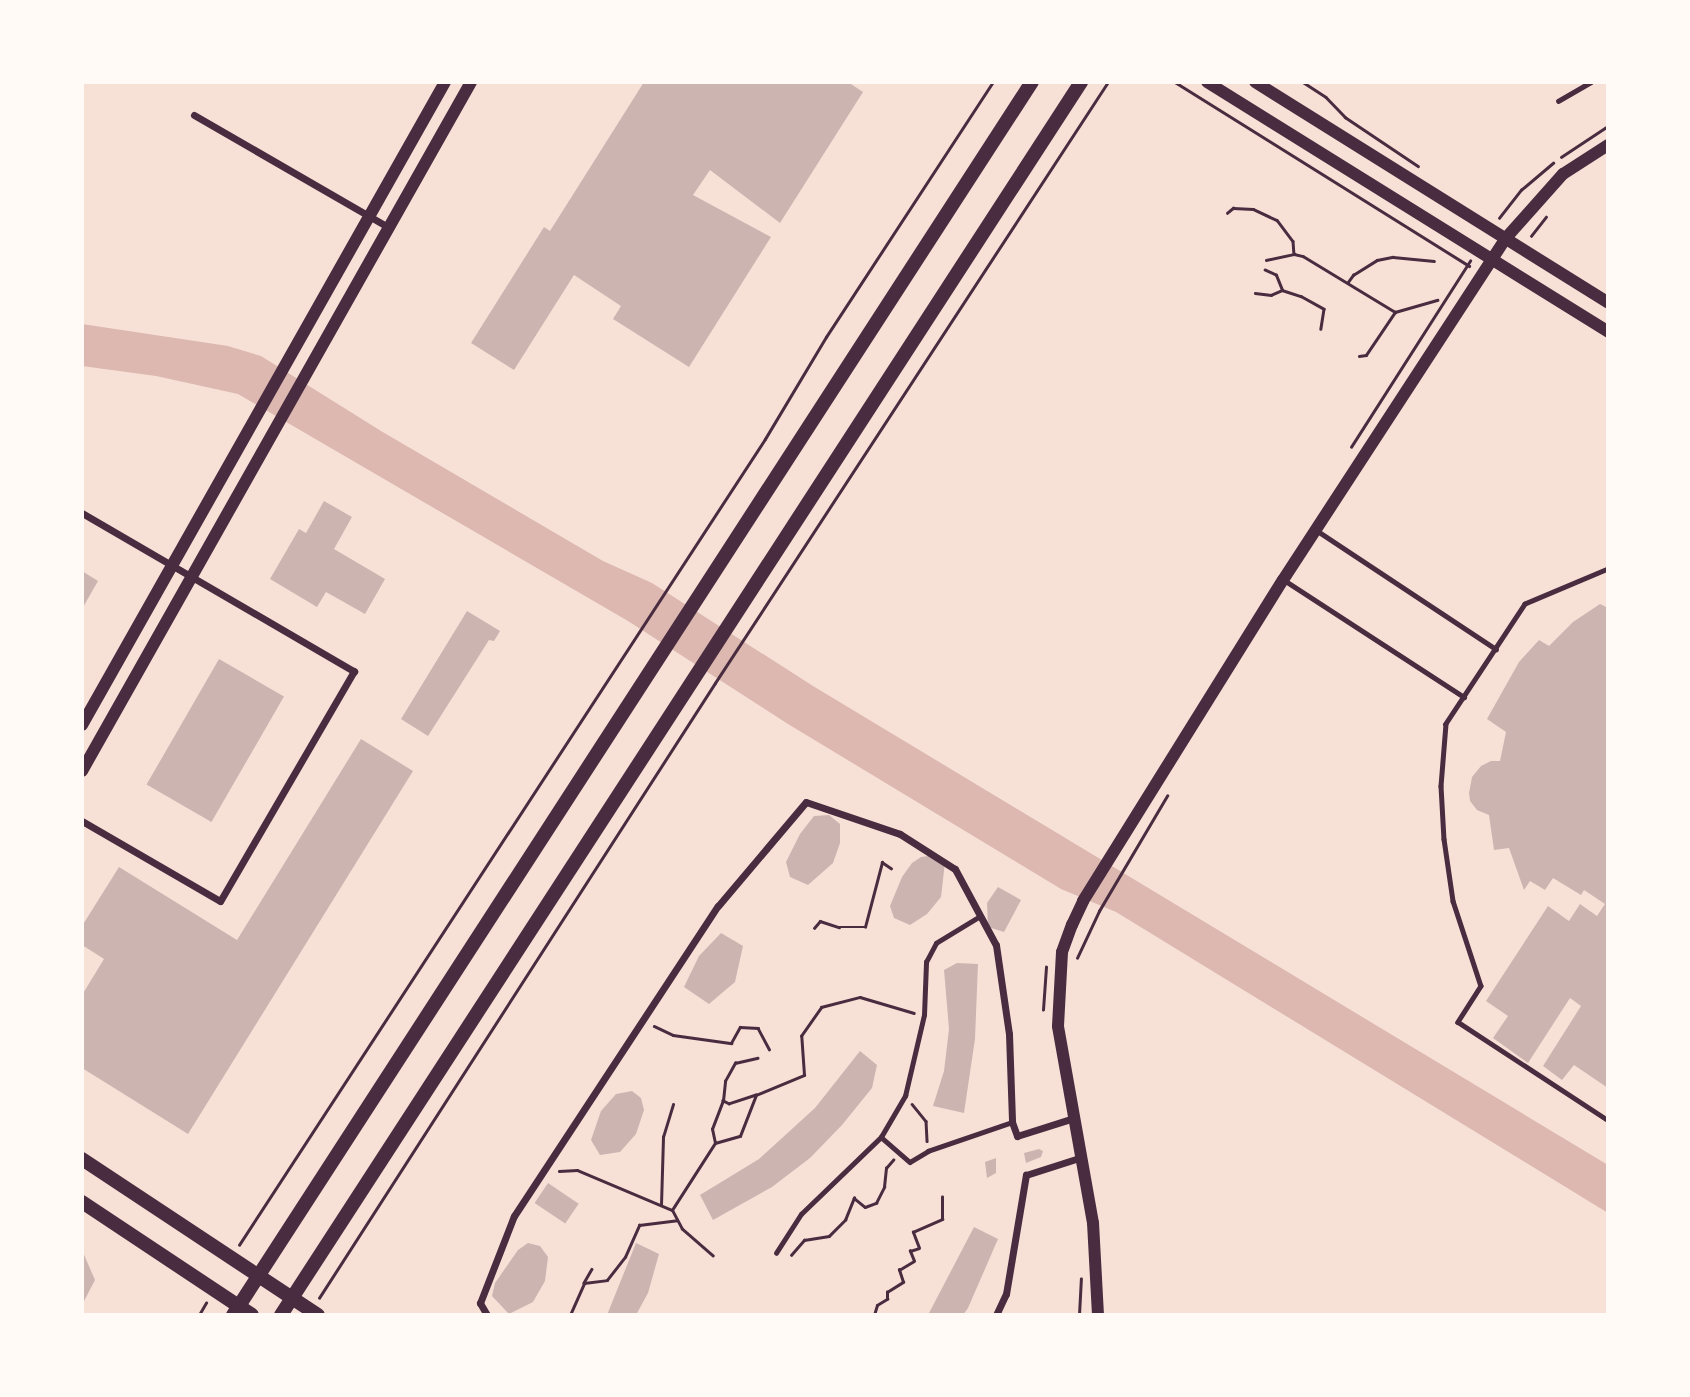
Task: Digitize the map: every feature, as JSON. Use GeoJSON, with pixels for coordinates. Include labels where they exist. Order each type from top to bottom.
{"type":"FeatureCollection","features":[{"type":"Feature","properties":{"kind":"main road"},"geometry":{"type":"LineString","coordinates":[[82,725],[445,82]]}},
{"type":"Feature","properties":{"kind":"main road"},"geometry":{"type":"LineString","coordinates":[[82,772],[471,82]]}},
{"type":"Feature","properties":{"kind":"main road"},"geometry":{"type":"LineString","coordinates":[[82,1202],[242,1312],[260,1275],[663,648],[1032,82]]}},
{"type":"Feature","properties":{"kind":"main road"},"geometry":{"type":"LineString","coordinates":[[281,1315],[1081,82]]}},
{"type":"Feature","properties":{"kind":"main road"},"geometry":{"type":"LineString","coordinates":[[1207,82],[1608,332]]}},
{"type":"Feature","properties":{"kind":"main road"},"geometry":{"type":"LineString","coordinates":[[1255,82],[1608,303]]}},
{"type":"Feature","properties":{"kind":"main road"},"geometry":{"type":"LineString","coordinates":[[1098,1315],[1093,1223],[1058,1026],[1057,1003],[1062,952],[1083,901],[1315,529],[1505,239],[1563,174],[1608,145]]}},
{"type":"Feature","properties":{"kind":"main road"},"geometry":{"type":"LineString","coordinates":[[82,1159],[315,1312]]}},
{"type":"Feature","properties":{"kind":"street"},"geometry":{"type":"LineString","coordinates":[[194,115],[390,228]]}},
{"type":"Feature","properties":{"kind":"street"},"geometry":{"type":"LineString","coordinates":[[82,513],[354,671],[220,901],[82,821]]}},
{"type":"Feature","properties":{"kind":"street"},"geometry":{"type":"LineString","coordinates":[[487,1315],[480,1303],[514,1216],[718,906],[806,802],[900,834],[955,869],[996,945],[1009,1034],[1012,1122],[1017,1136],[1075,1117]]}},
{"type":"Feature","properties":{"kind":"street"},"geometry":{"type":"LineString","coordinates":[[996,1315],[1006,1294],[1026,1175],[1083,1156]]}},
{"type":"Feature","properties":{"kind":"lane"},"geometry":{"type":"LineString","coordinates":[[1558,101],[1591,82]]}},
{"type":"Feature","properties":{"kind":"lane"},"geometry":{"type":"LineString","coordinates":[[1315,529],[1496,649]]}},
{"type":"Feature","properties":{"kind":"lane"},"geometry":{"type":"LineString","coordinates":[[1608,569],[1525,604],[1446,724],[1441,786],[1444,839],[1453,901],[1481,986],[1458,1022],[1608,1120]]}},
{"type":"Feature","properties":{"kind":"lane"},"geometry":{"type":"LineString","coordinates":[[1283,580],[1464,697]]}},
{"type":"Feature","properties":{"kind":"lane"},"geometry":{"type":"LineString","coordinates":[[776,1253],[800,1214],[881,1137],[905,1096],[924,1015],[926,962],[936,943],[980,916]]}},
{"type":"Feature","properties":{"kind":"lane"},"geometry":{"type":"LineString","coordinates":[[881,1137],[910,1162],[928,1151],[1012,1122]]}},
{"type":"Feature","properties":{"kind":"lane"},"geometry":{"type":"LineString","coordinates":[[810,1315],[820,1315]]}},
{"type":"Feature","properties":{"kind":"path"},"geometry":{"type":"LineString","coordinates":[[231,1257],[993,82]]}},
{"type":"Feature","properties":{"kind":"path"},"geometry":{"type":"LineString","coordinates":[[315,1312],[715,682],[1108,82]]}},
{"type":"Feature","properties":{"kind":"path"},"geometry":{"type":"LineString","coordinates":[[1175,82],[1482,274]]}},
{"type":"Feature","properties":{"kind":"path"},"geometry":{"type":"LineString","coordinates":[[1303,82],[1326,97],[1345,117],[1423,169]]}},
{"type":"Feature","properties":{"kind":"path"},"geometry":{"type":"LineString","coordinates":[[1227,213],[1233,208],[1264,213],[1287,231],[1293,241],[1294,254]]}},
{"type":"Feature","properties":{"kind":"path"},"geometry":{"type":"LineString","coordinates":[[1488,211],[1530,238],[1550,211]]}},
{"type":"Feature","properties":{"kind":"path"},"geometry":{"type":"LineString","coordinates":[[1266,260],[1275,261],[1294,254],[1303,256],[1395,312]]}},
{"type":"Feature","properties":{"kind":"path"},"geometry":{"type":"LineString","coordinates":[[1347,283],[1353,275],[1377,260],[1393,257],[1434,261]]}},
{"type":"Feature","properties":{"kind":"path"},"geometry":{"type":"LineString","coordinates":[[1265,270],[1276,275],[1282,290]]}},
{"type":"Feature","properties":{"kind":"path"},"geometry":{"type":"LineString","coordinates":[[1255,293],[1270,295],[1282,290],[1301,296],[1324,309],[1321,329]]}},
{"type":"Feature","properties":{"kind":"path"},"geometry":{"type":"LineString","coordinates":[[1359,356],[1366,355],[1395,312],[1437,300]]}},
{"type":"Feature","properties":{"kind":"path"},"geometry":{"type":"LineString","coordinates":[[1075,967],[1083,941],[1099,911],[1167,795]]}},
{"type":"Feature","properties":{"kind":"path"},"geometry":{"type":"LineString","coordinates":[[814,928],[820,921],[839,926],[865,927],[882,862],[891,868]]}},
{"type":"Feature","properties":{"kind":"path"},"geometry":{"type":"LineString","coordinates":[[723,1101],[729,1104],[804,1075],[801,1036],[821,1007],[860,997],[924,1015]]}},
{"type":"Feature","properties":{"kind":"path"},"geometry":{"type":"LineString","coordinates":[[642,1021],[673,1035],[731,1043],[740,1027],[758,1028],[769,1049]]}},
{"type":"Feature","properties":{"kind":"path"},"geometry":{"type":"LineString","coordinates":[[715,1143],[712,1129],[723,1101],[724,1081],[735,1063],[757,1058]]}},
{"type":"Feature","properties":{"kind":"path"},"geometry":{"type":"LineString","coordinates":[[672,1210],[715,1143],[740,1136],[756,1095]]}},
{"type":"Feature","properties":{"kind":"path"},"geometry":{"type":"LineString","coordinates":[[905,1096],[926,1121],[928,1151]]}},
{"type":"Feature","properties":{"kind":"path"},"geometry":{"type":"LineString","coordinates":[[661,1206],[663,1137],[673,1105]]}},
{"type":"Feature","properties":{"kind":"path"},"geometry":{"type":"LineString","coordinates":[[791,1255],[804,1240],[829,1236],[845,1220],[853,1198],[865,1207],[876,1203],[884,1186],[886,1168],[899,1154]]}},
{"type":"Feature","properties":{"kind":"path"},"geometry":{"type":"LineString","coordinates":[[548,1164],[562,1172],[577,1170],[672,1210],[682,1229],[713,1256]]}},
{"type":"Feature","properties":{"kind":"path"},"geometry":{"type":"LineString","coordinates":[[874,1315],[877,1305],[887,1299],[887,1292],[903,1282],[900,1270],[914,1261],[910,1251],[919,1248],[913,1231],[942,1219],[942,1197]]}},
{"type":"Feature","properties":{"kind":"path"},"geometry":{"type":"LineString","coordinates":[[584,1283],[607,1280],[625,1257],[639,1226],[677,1220]]}},
{"type":"Feature","properties":{"kind":"path"},"geometry":{"type":"LineString","coordinates":[[570,1315],[592,1269]]}},
{"type":"Feature","properties":{"kind":"path"},"geometry":{"type":"LineString","coordinates":[[199,1315],[213,1290]]}},
{"type":"Feature","properties":{"kind":"shaded area"},"geometry":{"type":"Polygon","coordinates":[[[82,324],[228,346],[261,356],[381,431],[603,561],[652,583],[813,686],[1608,1165],[1608,1213],[1116,912],[1061,889],[788,724],[628,621],[238,394],[156,376],[82,366],[82,324]]]}},
{"type":"Feature","properties":{"kind":"building"},"geometry":{"type":"Polygon","coordinates":[[[644,82],[848,82],[863,92],[780,223],[710,170],[693,195],[771,237],[689,367],[613,319],[621,306],[574,275],[514,370],[471,343],[544,227],[550,231],[644,82]]]}},
{"type":"Feature","properties":{"kind":"building"},"geometry":{"type":"Polygon","coordinates":[[[324,501],[352,517],[334,549],[385,579],[365,614],[326,592],[317,607],[270,579],[299,529],[306,533],[324,501]]]}},
{"type":"Feature","properties":{"kind":"building"},"geometry":{"type":"Polygon","coordinates":[[[82,571],[98,581],[82,609],[82,571]]]}},
{"type":"Feature","properties":{"kind":"building"},"geometry":{"type":"Polygon","coordinates":[[[1600,604],[1608,608],[1608,1088],[1574,1065],[1562,1080],[1543,1066],[1581,1006],[1570,998],[1528,1063],[1493,1038],[1508,1016],[1486,1001],[1548,906],[1569,921],[1580,904],[1597,916],[1605,904],[1584,890],[1581,895],[1553,878],[1545,890],[1530,881],[1524,890],[1509,848],[1494,850],[1489,815],[1477,810],[1470,801],[1469,793],[1472,777],[1481,766],[1491,761],[1500,761],[1506,732],[1487,719],[1519,662],[1539,640],[1549,646],[1573,622],[1600,604]]]}},
{"type":"Feature","properties":{"kind":"building"},"geometry":{"type":"Polygon","coordinates":[[[467,611],[500,631],[494,641],[489,640],[428,736],[401,719],[467,611]]]}},
{"type":"Feature","properties":{"kind":"building"},"geometry":{"type":"Polygon","coordinates":[[[219,659],[284,696],[211,822],[146,785],[219,659]]]}},
{"type":"Feature","properties":{"kind":"building"},"geometry":{"type":"Polygon","coordinates":[[[361,739],[413,771],[188,1134],[82,1068],[82,995],[104,959],[82,945],[82,926],[119,867],[237,940],[361,739]]]}},
{"type":"Feature","properties":{"kind":"building"},"geometry":{"type":"Polygon","coordinates":[[[829,815],[840,824],[840,843],[833,863],[808,885],[790,877],[786,862],[800,834],[814,816],[829,815]]]}},
{"type":"Feature","properties":{"kind":"building"},"geometry":{"type":"Polygon","coordinates":[[[935,855],[945,862],[941,897],[927,914],[910,925],[894,918],[890,906],[902,877],[912,863],[921,857],[935,855]]]}},
{"type":"Feature","properties":{"kind":"building"},"geometry":{"type":"Polygon","coordinates":[[[998,887],[1021,900],[1004,932],[988,927],[987,903],[998,887]]]}},
{"type":"Feature","properties":{"kind":"building"},"geometry":{"type":"Polygon","coordinates":[[[721,933],[743,946],[735,982],[709,1004],[684,987],[699,956],[721,933]]]}},
{"type":"Feature","properties":{"kind":"building"},"geometry":{"type":"Polygon","coordinates":[[[957,963],[978,964],[975,1039],[964,1113],[933,1106],[944,1071],[949,1029],[944,970],[957,963]]]}},
{"type":"Feature","properties":{"kind":"building"},"geometry":{"type":"Polygon","coordinates":[[[860,1051],[877,1065],[872,1088],[842,1125],[810,1158],[772,1187],[713,1220],[700,1195],[759,1159],[815,1108],[860,1051]]]}},
{"type":"Feature","properties":{"kind":"building"},"geometry":{"type":"Polygon","coordinates":[[[632,1091],[641,1098],[644,1110],[636,1134],[620,1152],[600,1155],[591,1140],[601,1111],[616,1094],[632,1091]]]}},
{"type":"Feature","properties":{"kind":"building"},"geometry":{"type":"Polygon","coordinates":[[[1039,1149],[1043,1151],[1041,1157],[1026,1163],[1024,1153],[1039,1149]]]}},
{"type":"Feature","properties":{"kind":"building"},"geometry":{"type":"Polygon","coordinates":[[[996,1158],[996,1173],[987,1178],[985,1162],[996,1158]]]}},
{"type":"Feature","properties":{"kind":"building"},"geometry":{"type":"Polygon","coordinates":[[[548,1183],[579,1204],[565,1224],[535,1203],[548,1183]]]}},
{"type":"Feature","properties":{"kind":"building"},"geometry":{"type":"Polygon","coordinates":[[[974,1227],[998,1239],[968,1308],[963,1315],[928,1315],[974,1227]]]}},
{"type":"Feature","properties":{"kind":"building"},"geometry":{"type":"Polygon","coordinates":[[[528,1243],[540,1246],[548,1257],[545,1281],[533,1302],[509,1314],[492,1296],[495,1283],[518,1250],[528,1243]]]}},
{"type":"Feature","properties":{"kind":"building"},"geometry":{"type":"Polygon","coordinates":[[[636,1243],[659,1254],[648,1293],[636,1315],[607,1315],[636,1243]]]}},
{"type":"Feature","properties":{"kind":"building"},"geometry":{"type":"Polygon","coordinates":[[[82,1250],[95,1280],[82,1305],[82,1250]]]}}]}
